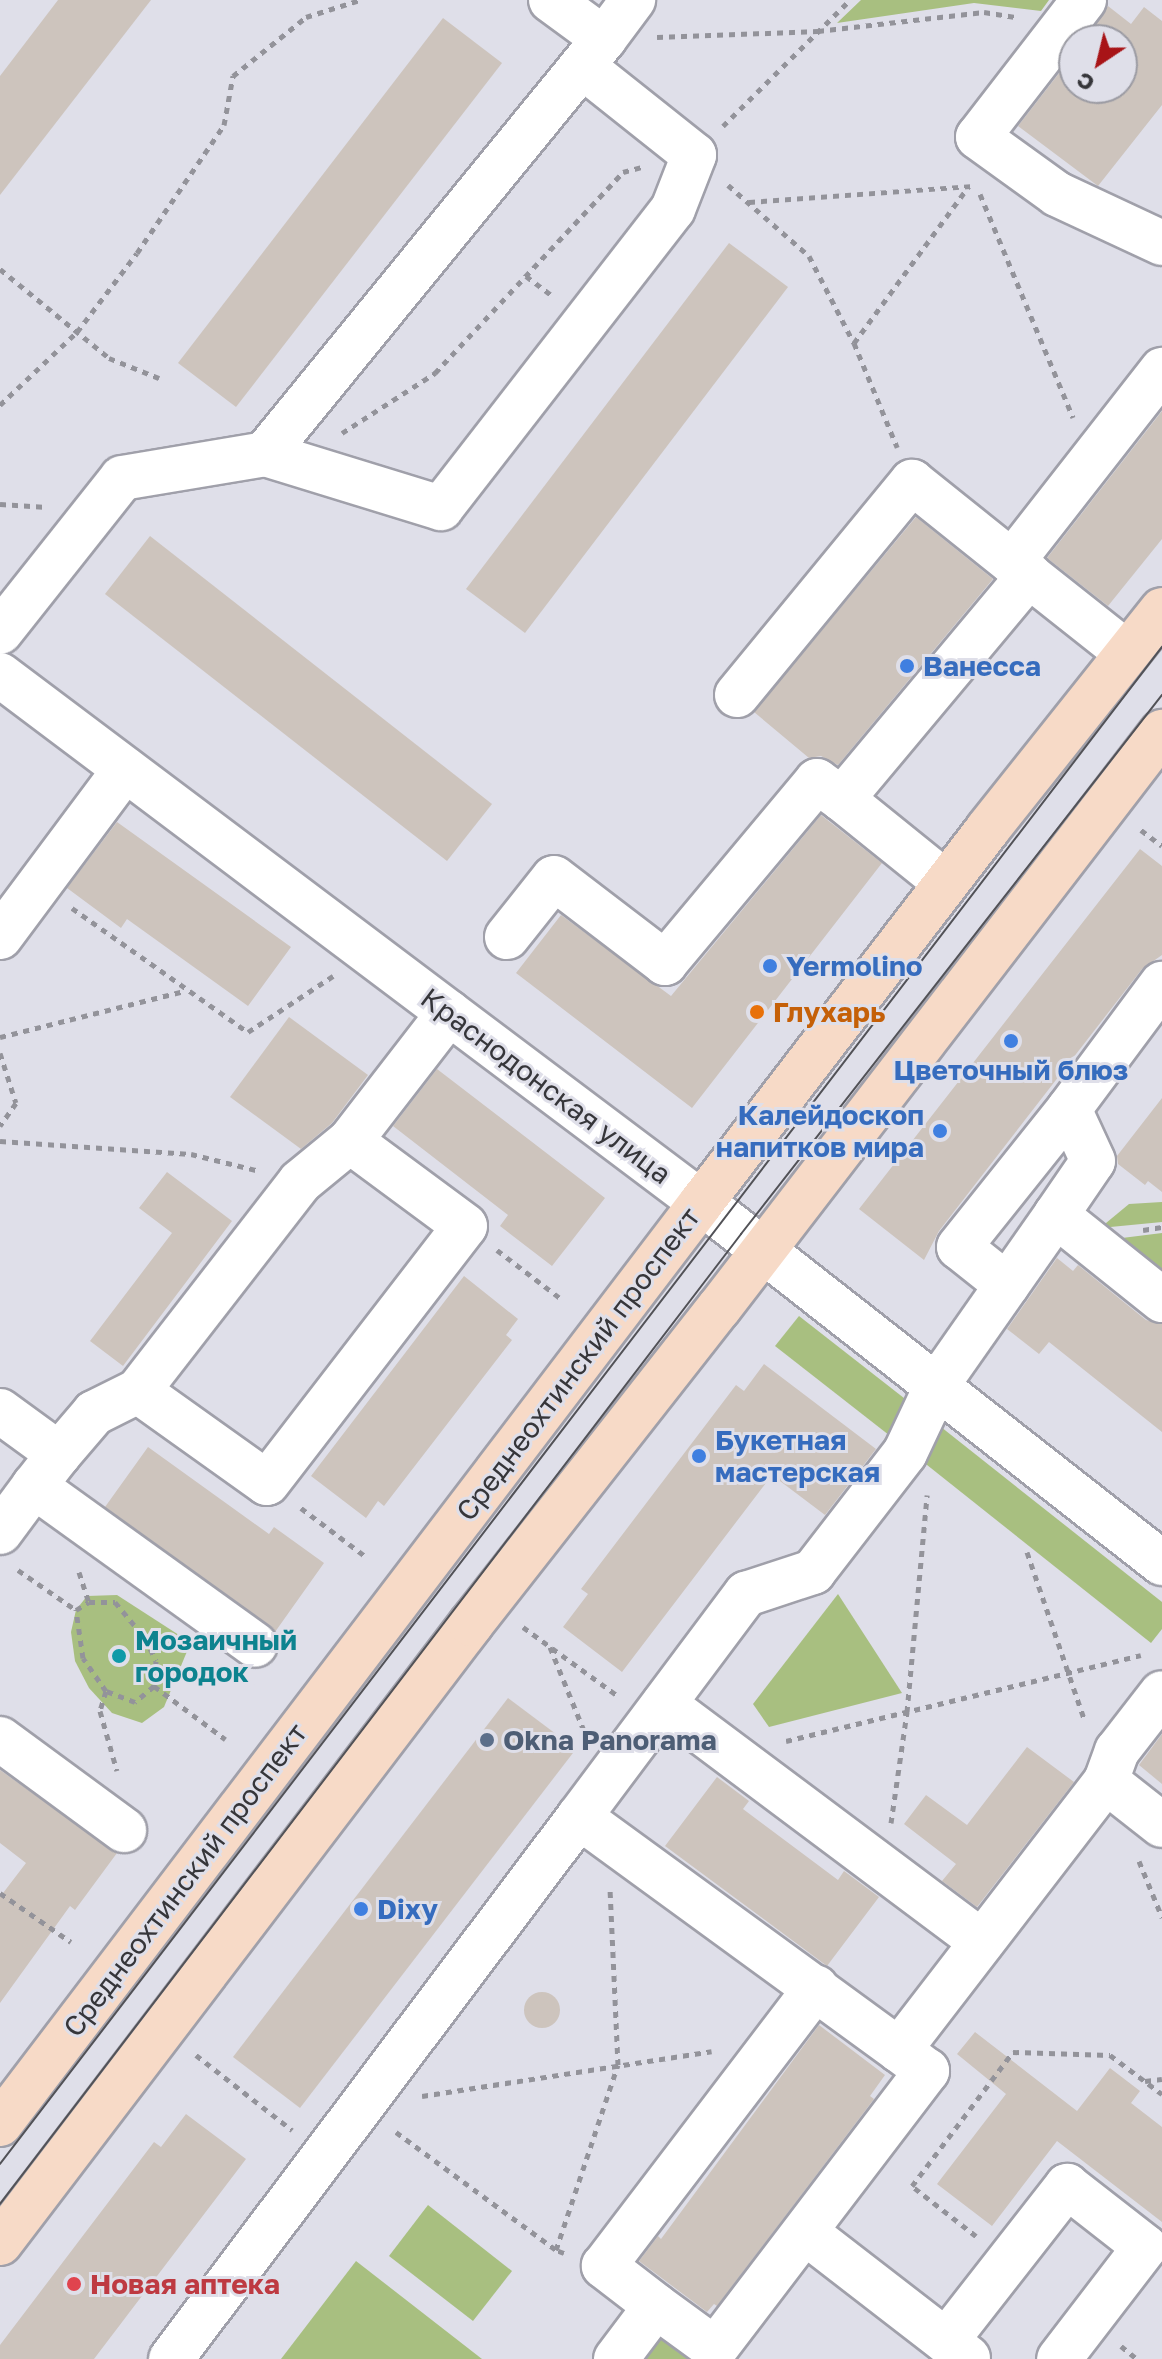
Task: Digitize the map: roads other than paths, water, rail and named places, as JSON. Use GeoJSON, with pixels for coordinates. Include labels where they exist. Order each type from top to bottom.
{"type":"FeatureCollection","features":[{"type":"Feature","properties":{"kind":"main road","name":"Среднеохтинский проспект"},"geometry":{"type":"LineString","coordinates":[[0,2124],[946,883],[1162,610]]}},
{"type":"Feature","properties":{"kind":"main road"},"geometry":{"type":"LineString","coordinates":[[0,2243],[471,1624],[764,1251],[1162,732]]}},
{"type":"Feature","properties":{"kind":"street"},"geometry":{"type":"LineString","coordinates":[[0,632],[122,478],[280,458],[441,508],[673,209],[694,155],[593,53],[551,0]]}},
{"type":"Feature","properties":{"kind":"street"},"geometry":{"type":"LineString","coordinates":[[280,458],[633,0]]}},
{"type":"Feature","properties":{"kind":"street"},"geometry":{"type":"LineString","coordinates":[[1075,12],[978,137],[1057,194],[1162,243]]}},
{"type":"Feature","properties":{"kind":"street"},"geometry":{"type":"LineString","coordinates":[[842,799],[1020,568],[1091,460],[1162,370]]}},
{"type":"Feature","properties":{"kind":"street"},"geometry":{"type":"LineString","coordinates":[[737,695],[912,482],[1127,653]]}},
{"type":"Feature","properties":{"kind":"street","name":"Краснодонская улица"},"geometry":{"type":"LineString","coordinates":[[0,675],[764,1251],[1162,1563]]}},
{"type":"Feature","properties":{"kind":"street"},"geometry":{"type":"LineString","coordinates":[[0,937],[125,769]]}},
{"type":"Feature","properties":{"kind":"street"},"geometry":{"type":"LineString","coordinates":[[507,937],[554,878],[665,963],[817,781],[946,883]]}},
{"type":"Feature","properties":{"kind":"street"},"geometry":{"type":"LineString","coordinates":[[1007,1285],[959,1247],[1069,1109],[1162,984]]}},
{"type":"Feature","properties":{"kind":"street"},"geometry":{"type":"LineString","coordinates":[[6,1549],[47,1470],[94,1413],[138,1391],[300,1182],[350,1141],[449,1013]]}},
{"type":"Feature","properties":{"kind":"street"},"geometry":{"type":"LineString","coordinates":[[171,2359],[361,2106],[593,1827],[617,1766],[746,1594],[813,1572],[905,1453],[937,1385],[1093,1161],[1069,1109]]}},
{"type":"Feature","properties":{"kind":"street"},"geometry":{"type":"LineString","coordinates":[[138,1391],[267,1483],[465,1226],[350,1141]]}},
{"type":"Feature","properties":{"kind":"street"},"geometry":{"type":"LineString","coordinates":[[1056,1215],[1162,1300]]}},
{"type":"Feature","properties":{"kind":"street"},"geometry":{"type":"LineString","coordinates":[[0,1411],[47,1470],[255,1645]]}},
{"type":"Feature","properties":{"kind":"street"},"geometry":{"type":"LineString","coordinates":[[899,2050],[1106,1781],[1117,1751],[1156,1673]]}},
{"type":"Feature","properties":{"kind":"street"},"geometry":{"type":"LineString","coordinates":[[657,1712],[731,1755],[982,1942]]}},
{"type":"Feature","properties":{"kind":"street"},"geometry":{"type":"LineString","coordinates":[[0,1739],[124,1830]]}},
{"type":"Feature","properties":{"kind":"street"},"geometry":{"type":"LineString","coordinates":[[1106,1781],[1162,1825]]}},
{"type":"Feature","properties":{"kind":"street"},"geometry":{"type":"LineString","coordinates":[[593,1827],[816,1988],[927,2071],[711,2354],[604,2266],[816,1988]]}},
{"type":"Feature","properties":{"kind":"street"},"geometry":{"type":"LineString","coordinates":[[805,2232],[958,2350],[1009,2261],[1067,2186],[1145,2247],[1059,2359]]}},
{"type":"Feature","properties":{"kind":"street"},"geometry":{"type":"LineString","coordinates":[[616,2359],[656,2306]]}},
{"type":"Feature","properties":{"kind":"tram line"},"geometry":{"type":"LineString","coordinates":[[0,2164],[1162,647]]}},
{"type":"Feature","properties":{"kind":"tram line"},"geometry":{"type":"LineString","coordinates":[[0,2204],[741,1234],[1162,695]]}},
{"type":"Feature","properties":{"kind":"place","name":"Ванесса"},"geometry":{"type":"Point","coordinates":[907,666]}},
{"type":"Feature","properties":{"kind":"place","name":"Yermolino"},"geometry":{"type":"Point","coordinates":[770,966]}},
{"type":"Feature","properties":{"kind":"place","name":"Глухарь"},"geometry":{"type":"Point","coordinates":[757,1012]}},
{"type":"Feature","properties":{"kind":"place","name":"Цветочный блюз"},"geometry":{"type":"Point","coordinates":[1011,1041]}},
{"type":"Feature","properties":{"kind":"place","name":"Калейдоскоп напитков мира"},"geometry":{"type":"Point","coordinates":[940,1131]}},
{"type":"Feature","properties":{"kind":"place","name":"Букетная мастерская"},"geometry":{"type":"Point","coordinates":[699,1456]}},
{"type":"Feature","properties":{"kind":"place","name":"Мозаичный городок"},"geometry":{"type":"Point","coordinates":[119,1656]}},
{"type":"Feature","properties":{"kind":"place","name":"Okna Panorama"},"geometry":{"type":"Point","coordinates":[487,1740]}},
{"type":"Feature","properties":{"kind":"place","name":"Dixy"},"geometry":{"type":"Point","coordinates":[361,1909]}},
{"type":"Feature","properties":{"kind":"place","name":"Новая аптека"},"geometry":{"type":"Point","coordinates":[74,2284]}}]}
